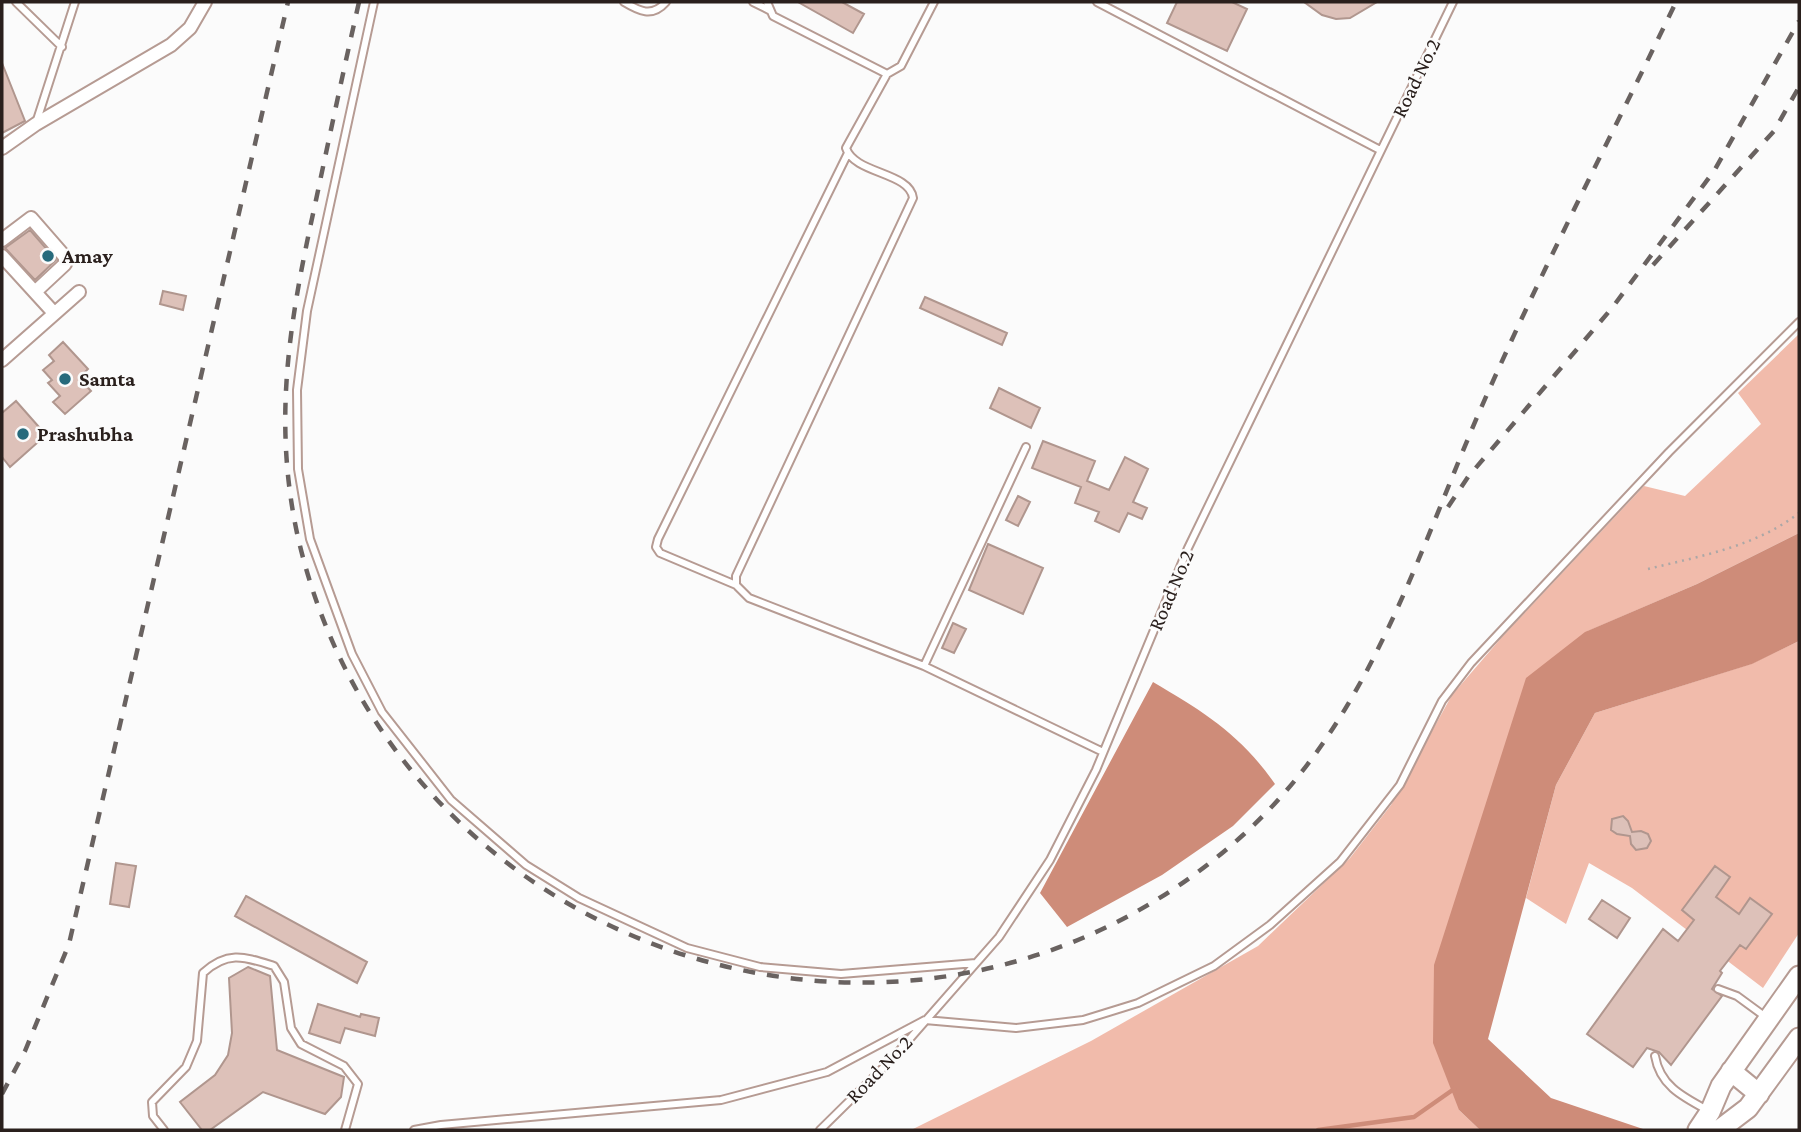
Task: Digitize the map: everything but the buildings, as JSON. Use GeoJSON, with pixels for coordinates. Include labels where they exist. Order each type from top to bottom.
{"type":"FeatureCollection","features":[{"type":"Feature","properties":{"kind":"main road"},"geometry":{"type":"LineString","coordinates":[[1698,1130],[1710,1112],[1721,1086],[1799,976]]}},
{"type":"Feature","properties":{"kind":"main road"},"geometry":{"type":"LineString","coordinates":[[1719,1130],[1748,1108],[1799,1038]]}},
{"type":"Feature","properties":{"kind":"main road"},"geometry":{"type":"LineString","coordinates":[[1731,1071],[1759,1094]]}},
{"type":"Feature","properties":{"kind":"street"},"geometry":{"type":"LineString","coordinates":[[2,148],[36,124],[171,45],[190,28],[205,2]]}},
{"type":"Feature","properties":{"kind":"street"},"geometry":{"type":"LineString","coordinates":[[2,240],[31,218],[65,257],[65,264],[35,292]]}},
{"type":"Feature","properties":{"kind":"street"},"geometry":{"type":"LineString","coordinates":[[2,256],[54,313]]}},
{"type":"Feature","properties":{"kind":"street"},"geometry":{"type":"LineString","coordinates":[[2,360],[79,292]]}},
{"type":"Feature","properties":{"kind":"lane"},"geometry":{"type":"LineString","coordinates":[[16,2],[62,47]]}},
{"type":"Feature","properties":{"kind":"lane"},"geometry":{"type":"LineString","coordinates":[[36,124],[75,2]]}},
{"type":"Feature","properties":{"kind":"lane"},"geometry":{"type":"LineString","coordinates":[[374,2],[307,312],[297,390],[298,469],[310,539],[352,654],[383,712],[451,800],[526,865],[579,898],[687,948],[760,967],[841,975],[976,962]]}},
{"type":"Feature","properties":{"kind":"lane"},"geometry":{"type":"LineString","coordinates":[[624,2],[643,12],[655,11],[666,2]]}},
{"type":"Feature","properties":{"kind":"lane"},"geometry":{"type":"LineString","coordinates":[[753,2],[773,16],[887,74]]}},
{"type":"Feature","properties":{"kind":"lane"},"geometry":{"type":"LineString","coordinates":[[767,2],[768,10]]}},
{"type":"Feature","properties":{"kind":"lane"},"geometry":{"type":"LineString","coordinates":[[934,2],[901,66],[887,74],[847,144],[848,153],[656,547],[660,553],[736,585],[749,598],[924,666],[1103,751]]}},
{"type":"Feature","properties":{"kind":"lane"},"geometry":{"type":"LineString","coordinates":[[1097,2],[1380,150]]}},
{"type":"Feature","properties":{"kind":"lane","name":"Road No.2"},"geometry":{"type":"LineString","coordinates":[[820,1130],[892,1059],[999,937],[1051,860],[1103,751],[1188,548],[1453,2]]}},
{"type":"Feature","properties":{"kind":"lane"},"geometry":{"type":"LineString","coordinates":[[736,585],[736,576],[913,198],[908,186],[848,153]]}},
{"type":"Feature","properties":{"kind":"lane"},"geometry":{"type":"LineString","coordinates":[[414,1130],[441,1125],[721,1100],[827,1072],[925,1020],[1016,1028],[1083,1020],[1138,1003],[1214,966],[1270,925],[1340,862],[1400,785],[1442,701],[1471,663],[1669,452],[1799,322]]}},
{"type":"Feature","properties":{"kind":"lane"},"geometry":{"type":"LineString","coordinates":[[924,666],[1026,447]]}},
{"type":"Feature","properties":{"kind":"lane"},"geometry":{"type":"LineString","coordinates":[[164,1130],[153,1116],[152,1102],[187,1067],[197,1041],[203,973],[216,961],[243,956],[274,967],[284,982],[291,1028],[301,1044],[344,1066],[358,1084],[345,1130]]}},
{"type":"Feature","properties":{"kind":"lane"},"geometry":{"type":"LineString","coordinates":[[1718,989],[1737,996],[1768,1019]]}},
{"type":"Feature","properties":{"kind":"lane"},"geometry":{"type":"LineString","coordinates":[[1655,1056],[1658,1071],[1667,1083],[1679,1095],[1710,1112]]}},
{"type":"Feature","properties":{"kind":"path"},"geometry":{"type":"LineString","coordinates":[[1648,569],[1732,548],[1781,527],[1799,513]]}},
{"type":"Feature","properties":{"kind":"shaded area"},"geometry":{"type":"Polygon","coordinates":[[[1799,334],[1799,533],[1697,584],[1588,631],[1459,1110],[1480,1130],[911,1130],[1091,1041],[1258,946],[1350,858],[1391,805],[1452,695],[1502,637],[1644,486],[1685,496],[1761,424],[1738,393],[1799,334]]]}},
{"type":"Feature","properties":{"kind":"shaded area"},"geometry":{"type":"Polygon","coordinates":[[[1799,533],[1799,641],[1752,664],[1595,713],[1556,785],[1488,1039],[1551,1098],[1646,1130],[1480,1130],[1459,1110],[1433,1043],[1434,965],[1526,678],[1585,632],[1697,584],[1799,533]]]}},
{"type":"Feature","properties":{"kind":"shaded area"},"geometry":{"type":"Polygon","coordinates":[[[1799,641],[1799,933],[1763,988],[1632,888],[1589,863],[1566,924],[1526,898],[1556,785],[1595,713],[1751,664],[1799,641]]]}},
{"type":"Feature","properties":{"kind":"shaded area"},"geometry":{"type":"Polygon","coordinates":[[[1153,682],[1220,726],[1248,751],[1275,784],[1233,826],[1162,875],[1067,927],[1040,893],[1153,682]]]}},
{"type":"Feature","properties":{"kind":"waterway"},"geometry":{"type":"LineString","coordinates":[[1318,1130],[1414,1117],[1454,1089]]}},
{"type":"Feature","properties":{"kind":"railway"},"geometry":{"type":"LineString","coordinates":[[2,1094],[25,1051],[69,944],[288,2]]}},
{"type":"Feature","properties":{"kind":"railway"},"geometry":{"type":"LineString","coordinates":[[359,2],[299,284],[292,324],[285,406],[286,447],[297,533],[352,681],[439,802],[552,894],[684,955],[826,981],[971,972],[1113,924],[1243,835],[1286,791],[1323,743],[1355,692],[1383,639],[1501,363],[1676,2]]}},
{"type":"Feature","properties":{"kind":"railway"},"geometry":{"type":"LineString","coordinates":[[1448,507],[1468,477],[1612,308],[1714,171],[1799,21]]}},
{"type":"Feature","properties":{"kind":"railway"},"geometry":{"type":"LineString","coordinates":[[1653,265],[1774,131],[1799,87]]}},
{"type":"Feature","properties":{"kind":"place","name":"Amay"},"geometry":{"type":"Point","coordinates":[48,256]}},
{"type":"Feature","properties":{"kind":"place","name":"Samta"},"geometry":{"type":"Point","coordinates":[65,379]}},
{"type":"Feature","properties":{"kind":"place","name":"Prashubha"},"geometry":{"type":"Point","coordinates":[23,434]}}]}
